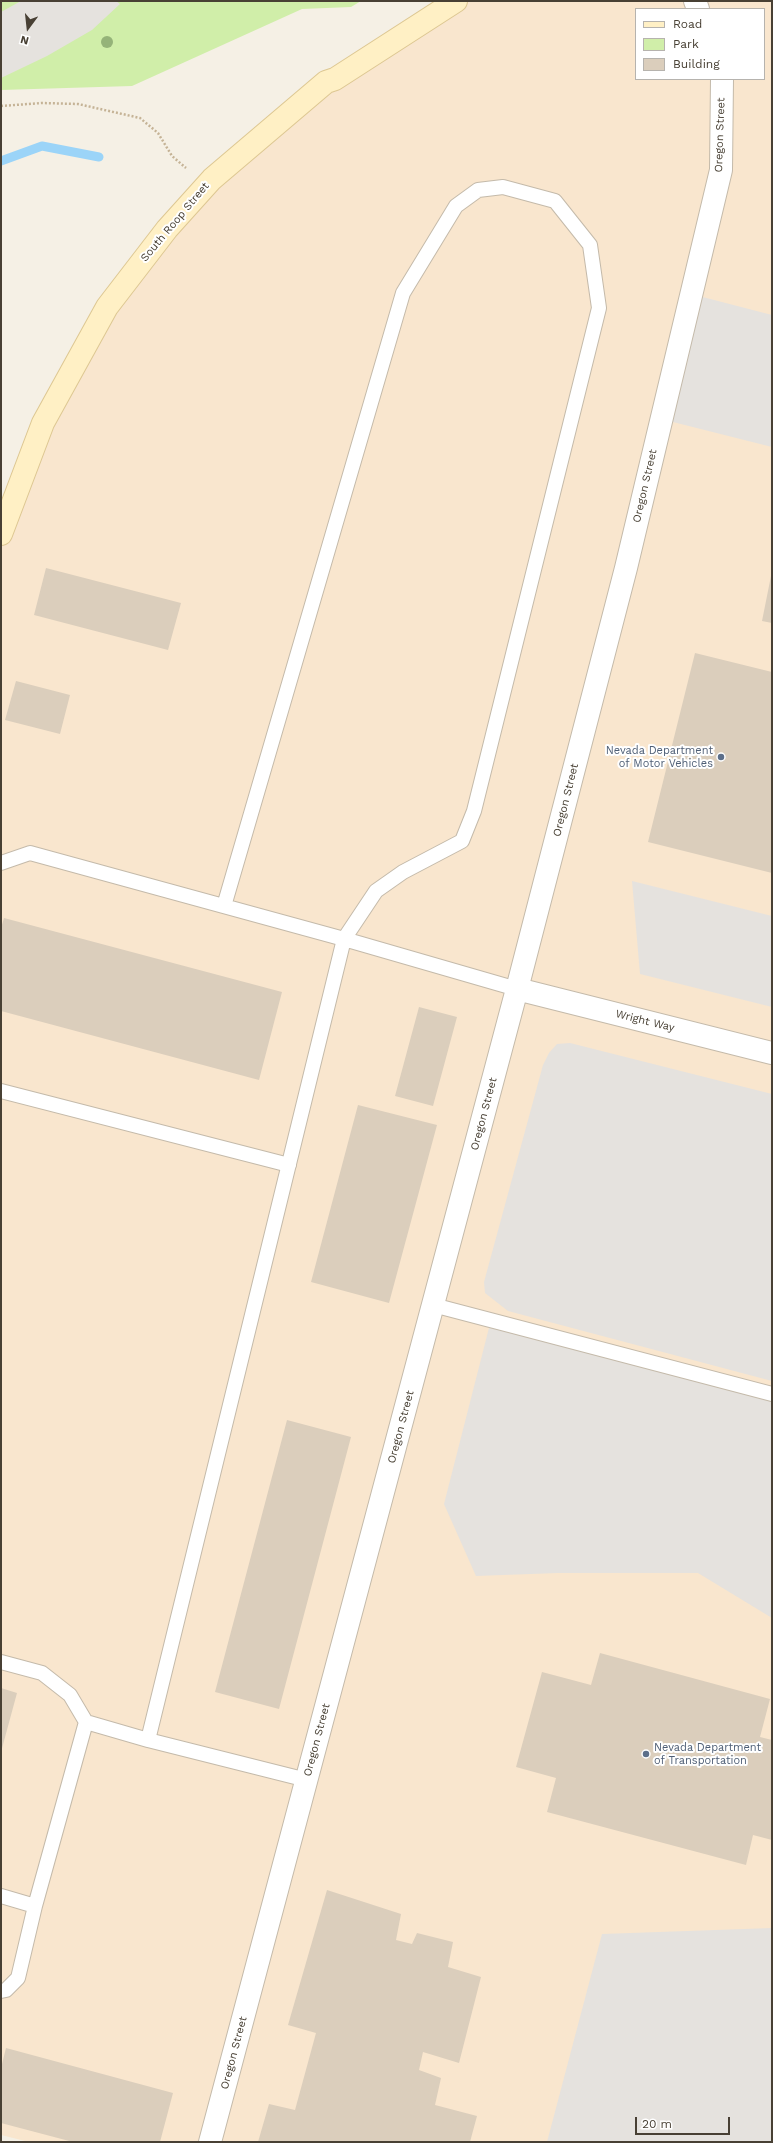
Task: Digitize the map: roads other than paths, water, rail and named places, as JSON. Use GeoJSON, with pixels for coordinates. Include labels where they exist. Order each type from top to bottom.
{"type":"FeatureCollection","features":[{"type":"Feature","properties":{"kind":"street","name":"South Roop Street"},"geometry":{"type":"LineString","coordinates":[[1,534],[47,416],[107,306],[167,229],[212,179],[285,115],[326,82],[335,79],[456,1]]}},
{"type":"Feature","properties":{"kind":"street","name":"Oregon Street"},"geometry":{"type":"LineString","coordinates":[[210,2142],[517,989],[626,568],[720,170],[722,80]]}},
{"type":"Feature","properties":{"kind":"street","name":"Wright Way"},"geometry":{"type":"LineString","coordinates":[[517,989],[772,1053]]}},
{"type":"Feature","properties":{"kind":"lane"},"geometry":{"type":"LineString","coordinates":[[148,1740],[344,939],[376,891],[403,872],[462,841],[474,811],[599,308],[590,245],[555,201],[503,187],[478,190],[456,206],[404,293],[224,906]]}},
{"type":"Feature","properties":{"kind":"lane"},"geometry":{"type":"LineString","coordinates":[[1,863],[30,853],[344,939],[517,989]]}},
{"type":"Feature","properties":{"kind":"lane"},"geometry":{"type":"LineString","coordinates":[[1,1091],[289,1165]]}},
{"type":"Feature","properties":{"kind":"lane"},"geometry":{"type":"LineString","coordinates":[[433,1305],[772,1394]]}},
{"type":"Feature","properties":{"kind":"lane"},"geometry":{"type":"LineString","coordinates":[[1,1662],[42,1673],[70,1695],[86,1722],[148,1740],[307,1780]]}},
{"type":"Feature","properties":{"kind":"lane"},"geometry":{"type":"LineString","coordinates":[[1,1991],[6,1990],[18,1978],[35,1906],[86,1722]]}},
{"type":"Feature","properties":{"kind":"lane"},"geometry":{"type":"LineString","coordinates":[[1,1896],[35,1906]]}},
{"type":"Feature","properties":{"kind":"waterway"},"geometry":{"type":"LineString","coordinates":[[1,161],[42,146],[99,157]]}},
{"type":"Feature","properties":{"kind":"place","name":"Nevada Department of Motor Vehicles"},"geometry":{"type":"Point","coordinates":[721,757]}},
{"type":"Feature","properties":{"kind":"place","name":"Nevada Department of Transportation"},"geometry":{"type":"Point","coordinates":[646,1754]}}]}
